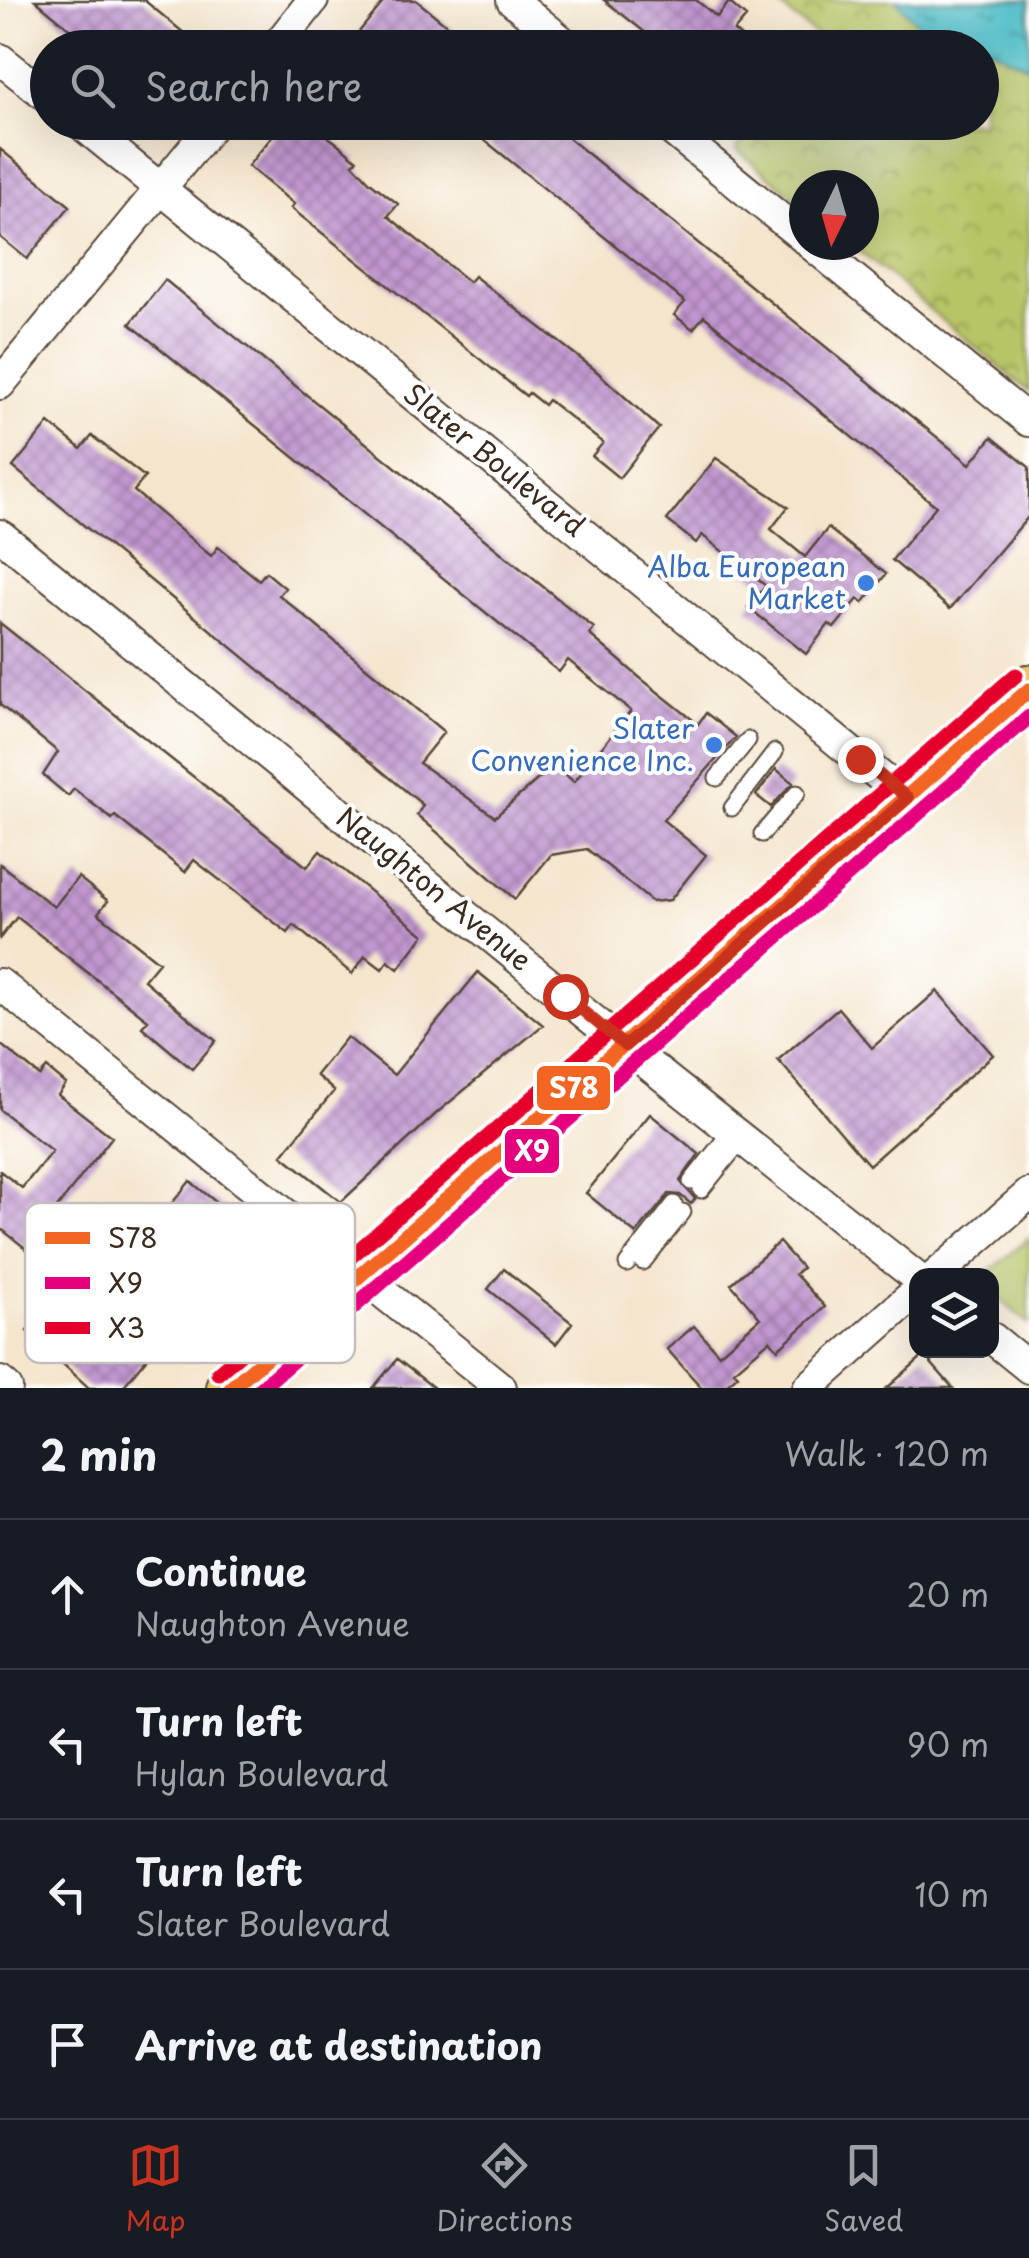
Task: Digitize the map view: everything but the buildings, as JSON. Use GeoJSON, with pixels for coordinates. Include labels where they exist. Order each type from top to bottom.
{"type":"FeatureCollection","features":[{"type":"Feature","properties":{"kind":"main road"},"geometry":{"type":"LineString","coordinates":[[355,1282],[1029,690]]}},
{"type":"Feature","properties":{"kind":"main road"},"geometry":{"type":"LineString","coordinates":[[231,1388],[260,1363]]}},
{"type":"Feature","properties":{"kind":"street"},"geometry":{"type":"LineString","coordinates":[[289,30],[313,0]]}},
{"type":"Feature","properties":{"kind":"street"},"geometry":{"type":"LineString","coordinates":[[512,0],[548,30]]}},
{"type":"Feature","properties":{"kind":"street"},"geometry":{"type":"LineString","coordinates":[[0,59],[30,83]]}},
{"type":"Feature","properties":{"kind":"street","name":"Slater Boulevard"},"geometry":{"type":"LineString","coordinates":[[101,140],[908,798]]}},
{"type":"Feature","properties":{"kind":"street"},"geometry":{"type":"LineString","coordinates":[[0,384],[200,140]]}},
{"type":"Feature","properties":{"kind":"street"},"geometry":{"type":"LineString","coordinates":[[684,140],[789,226]]}},
{"type":"Feature","properties":{"kind":"street"},"geometry":{"type":"LineString","coordinates":[[830,260],[1029,421]]}},
{"type":"Feature","properties":{"kind":"street","name":"Naughton Avenue"},"geometry":{"type":"LineString","coordinates":[[0,535],[625,1046],[909,1271]]}},
{"type":"Feature","properties":{"kind":"street"},"geometry":{"type":"LineString","coordinates":[[0,984],[272,1203]]}},
{"type":"Feature","properties":{"kind":"street"},"geometry":{"type":"LineString","coordinates":[[944,1268],[1029,1194]]}},
{"type":"Feature","properties":{"kind":"street"},"geometry":{"type":"LineString","coordinates":[[355,1270],[501,1388]]}},
{"type":"Feature","properties":{"kind":"street"},"geometry":{"type":"LineString","coordinates":[[808,1388],[909,1298]]}},
{"type":"Feature","properties":{"kind":"street"},"geometry":{"type":"LineString","coordinates":[[999,1344],[1029,1368]]}},
{"type":"Feature","properties":{"kind":"street"},"geometry":{"type":"LineString","coordinates":[[0,1382],[8,1388]]}},
{"type":"Feature","properties":{"kind":"lane"},"geometry":{"type":"LineString","coordinates":[[718,778],[748,740]]}},
{"type":"Feature","properties":{"kind":"lane"},"geometry":{"type":"LineString","coordinates":[[732,808],[775,752]]}},
{"type":"Feature","properties":{"kind":"lane"},"geometry":{"type":"LineString","coordinates":[[762,834],[797,793]]}},
{"type":"Feature","properties":{"kind":"lane"},"geometry":{"type":"LineString","coordinates":[[696,1186],[738,1133]]}},
{"type":"Feature","properties":{"kind":"lane"},"geometry":{"type":"LineString","coordinates":[[635,1263],[678,1208]]}},
{"type":"Feature","properties":{"kind":"green space"},"geometry":{"type":"Polygon","coordinates":[[[773,0],[1029,0],[1029,392],[870,260],[879,260],[879,170],[789,170],[789,193],[736,149],[743,140],[999,140],[999,30],[809,30],[773,0]]]}},
{"type":"Feature","properties":{"kind":"green space"},"geometry":{"type":"Polygon","coordinates":[[[1029,1238],[1029,1324],[999,1299],[999,1268],[994,1268],[1029,1238]]]}},
{"type":"Feature","properties":{"kind":"water"},"geometry":{"type":"Polygon","coordinates":[[[896,0],[1029,0],[1029,67],[999,53],[999,30],[921,27],[896,0]]]}},
{"type":"Feature","properties":{"kind":"transit line","name":"X3"},"geometry":{"type":"LineString","coordinates":[[355,1253],[1016,675]]}},
{"type":"Feature","properties":{"kind":"transit line","name":"S78"},"geometry":{"type":"LineString","coordinates":[[355,1280],[1029,690]]}},
{"type":"Feature","properties":{"kind":"transit line","name":"X9"},"geometry":{"type":"LineString","coordinates":[[355,1306],[1029,717]]}},
{"type":"Feature","properties":{"kind":"transit line","name":"X3"},"geometry":{"type":"LineString","coordinates":[[218,1373],[229,1363]]}},
{"type":"Feature","properties":{"kind":"transit line","name":"S78"},"geometry":{"type":"LineString","coordinates":[[231,1388],[260,1363]]}},
{"type":"Feature","properties":{"kind":"transit line","name":"X9"},"geometry":{"type":"LineString","coordinates":[[261,1388],[290,1363]]}},
{"type":"Feature","properties":{"kind":"place","name":"Alba European Market"},"geometry":{"type":"Point","coordinates":[866,583]}},
{"type":"Feature","properties":{"kind":"place","name":"Slater Convenience Inc."},"geometry":{"type":"Point","coordinates":[714,745]}},
{"type":"Feature","properties":{"kind":"route"},"geometry":{"type":"LineString","coordinates":[[565,996],[625,1046],[908,798],[860,759]]}}]}
